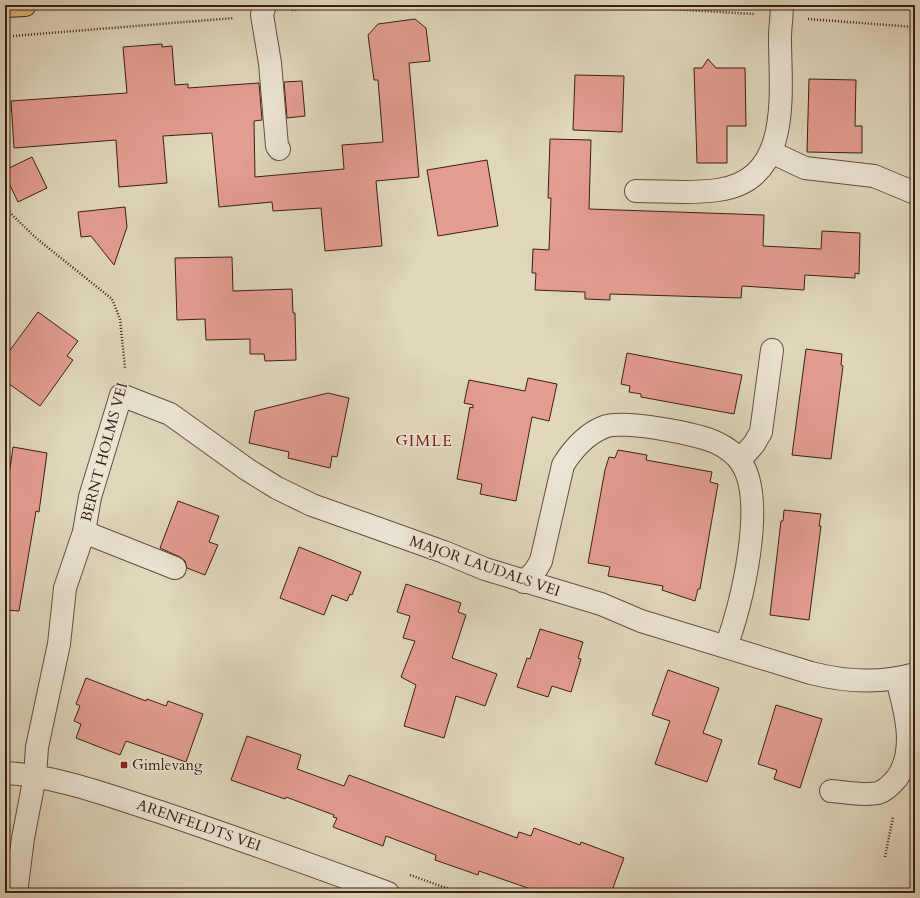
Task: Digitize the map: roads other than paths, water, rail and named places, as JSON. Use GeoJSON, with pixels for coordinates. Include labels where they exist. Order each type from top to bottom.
{"type":"FeatureCollection","features":[{"type":"Feature","properties":{"kind":"main road"},"geometry":{"type":"LineString","coordinates":[[5,6],[25,5]]}},
{"type":"Feature","properties":{"kind":"street"},"geometry":{"type":"LineString","coordinates":[[264,10],[277,146],[279,149]]}},
{"type":"Feature","properties":{"kind":"street"},"geometry":{"type":"LineString","coordinates":[[636,191],[679,192],[720,190],[740,183],[762,166],[771,152],[778,132],[782,90],[780,37],[782,11]]}},
{"type":"Feature","properties":{"kind":"street"},"geometry":{"type":"LineString","coordinates":[[771,152],[805,168],[874,176],[915,193]]}},
{"type":"Feature","properties":{"kind":"street"},"geometry":{"type":"LineString","coordinates":[[740,460],[754,444],[761,432],[772,350]]}},
{"type":"Feature","properties":{"kind":"street","name":"BERNT HOLMS VEI"},"geometry":{"type":"LineString","coordinates":[[16,893],[35,776],[37,747],[59,644],[65,588],[84,532],[90,497],[121,395]]}},
{"type":"Feature","properties":{"kind":"street","name":"MAJOR LAUDALS VEI"},"geometry":{"type":"LineString","coordinates":[[121,395],[170,414],[248,470],[278,488],[312,505],[524,582],[602,604],[641,620],[837,680],[906,677],[904,707],[908,741],[902,770],[892,785],[878,792],[831,791]]}},
{"type":"Feature","properties":{"kind":"street"},"geometry":{"type":"LineString","coordinates":[[524,582],[535,571],[541,560],[563,465],[587,436],[605,426],[627,424],[675,432],[716,442],[733,453],[740,460],[749,479],[752,495],[750,548],[731,634],[726,646]]}},
{"type":"Feature","properties":{"kind":"street","name":"BERNT HOLMS VEI"},"geometry":{"type":"LineString","coordinates":[[84,532],[175,568]]}},
{"type":"Feature","properties":{"kind":"street","name":"ARENFELDTS VEI"},"geometry":{"type":"LineString","coordinates":[[5,774],[35,776],[115,797],[249,842],[388,893]]}},
{"type":"Feature","properties":{"kind":"place","name":"Gimlevang"},"geometry":{"type":"Point","coordinates":[124,765]}},
{"type":"Feature","properties":{"kind":"district","name":"GIMLE"},"geometry":{"type":"Point","coordinates":[424,441]}}]}
